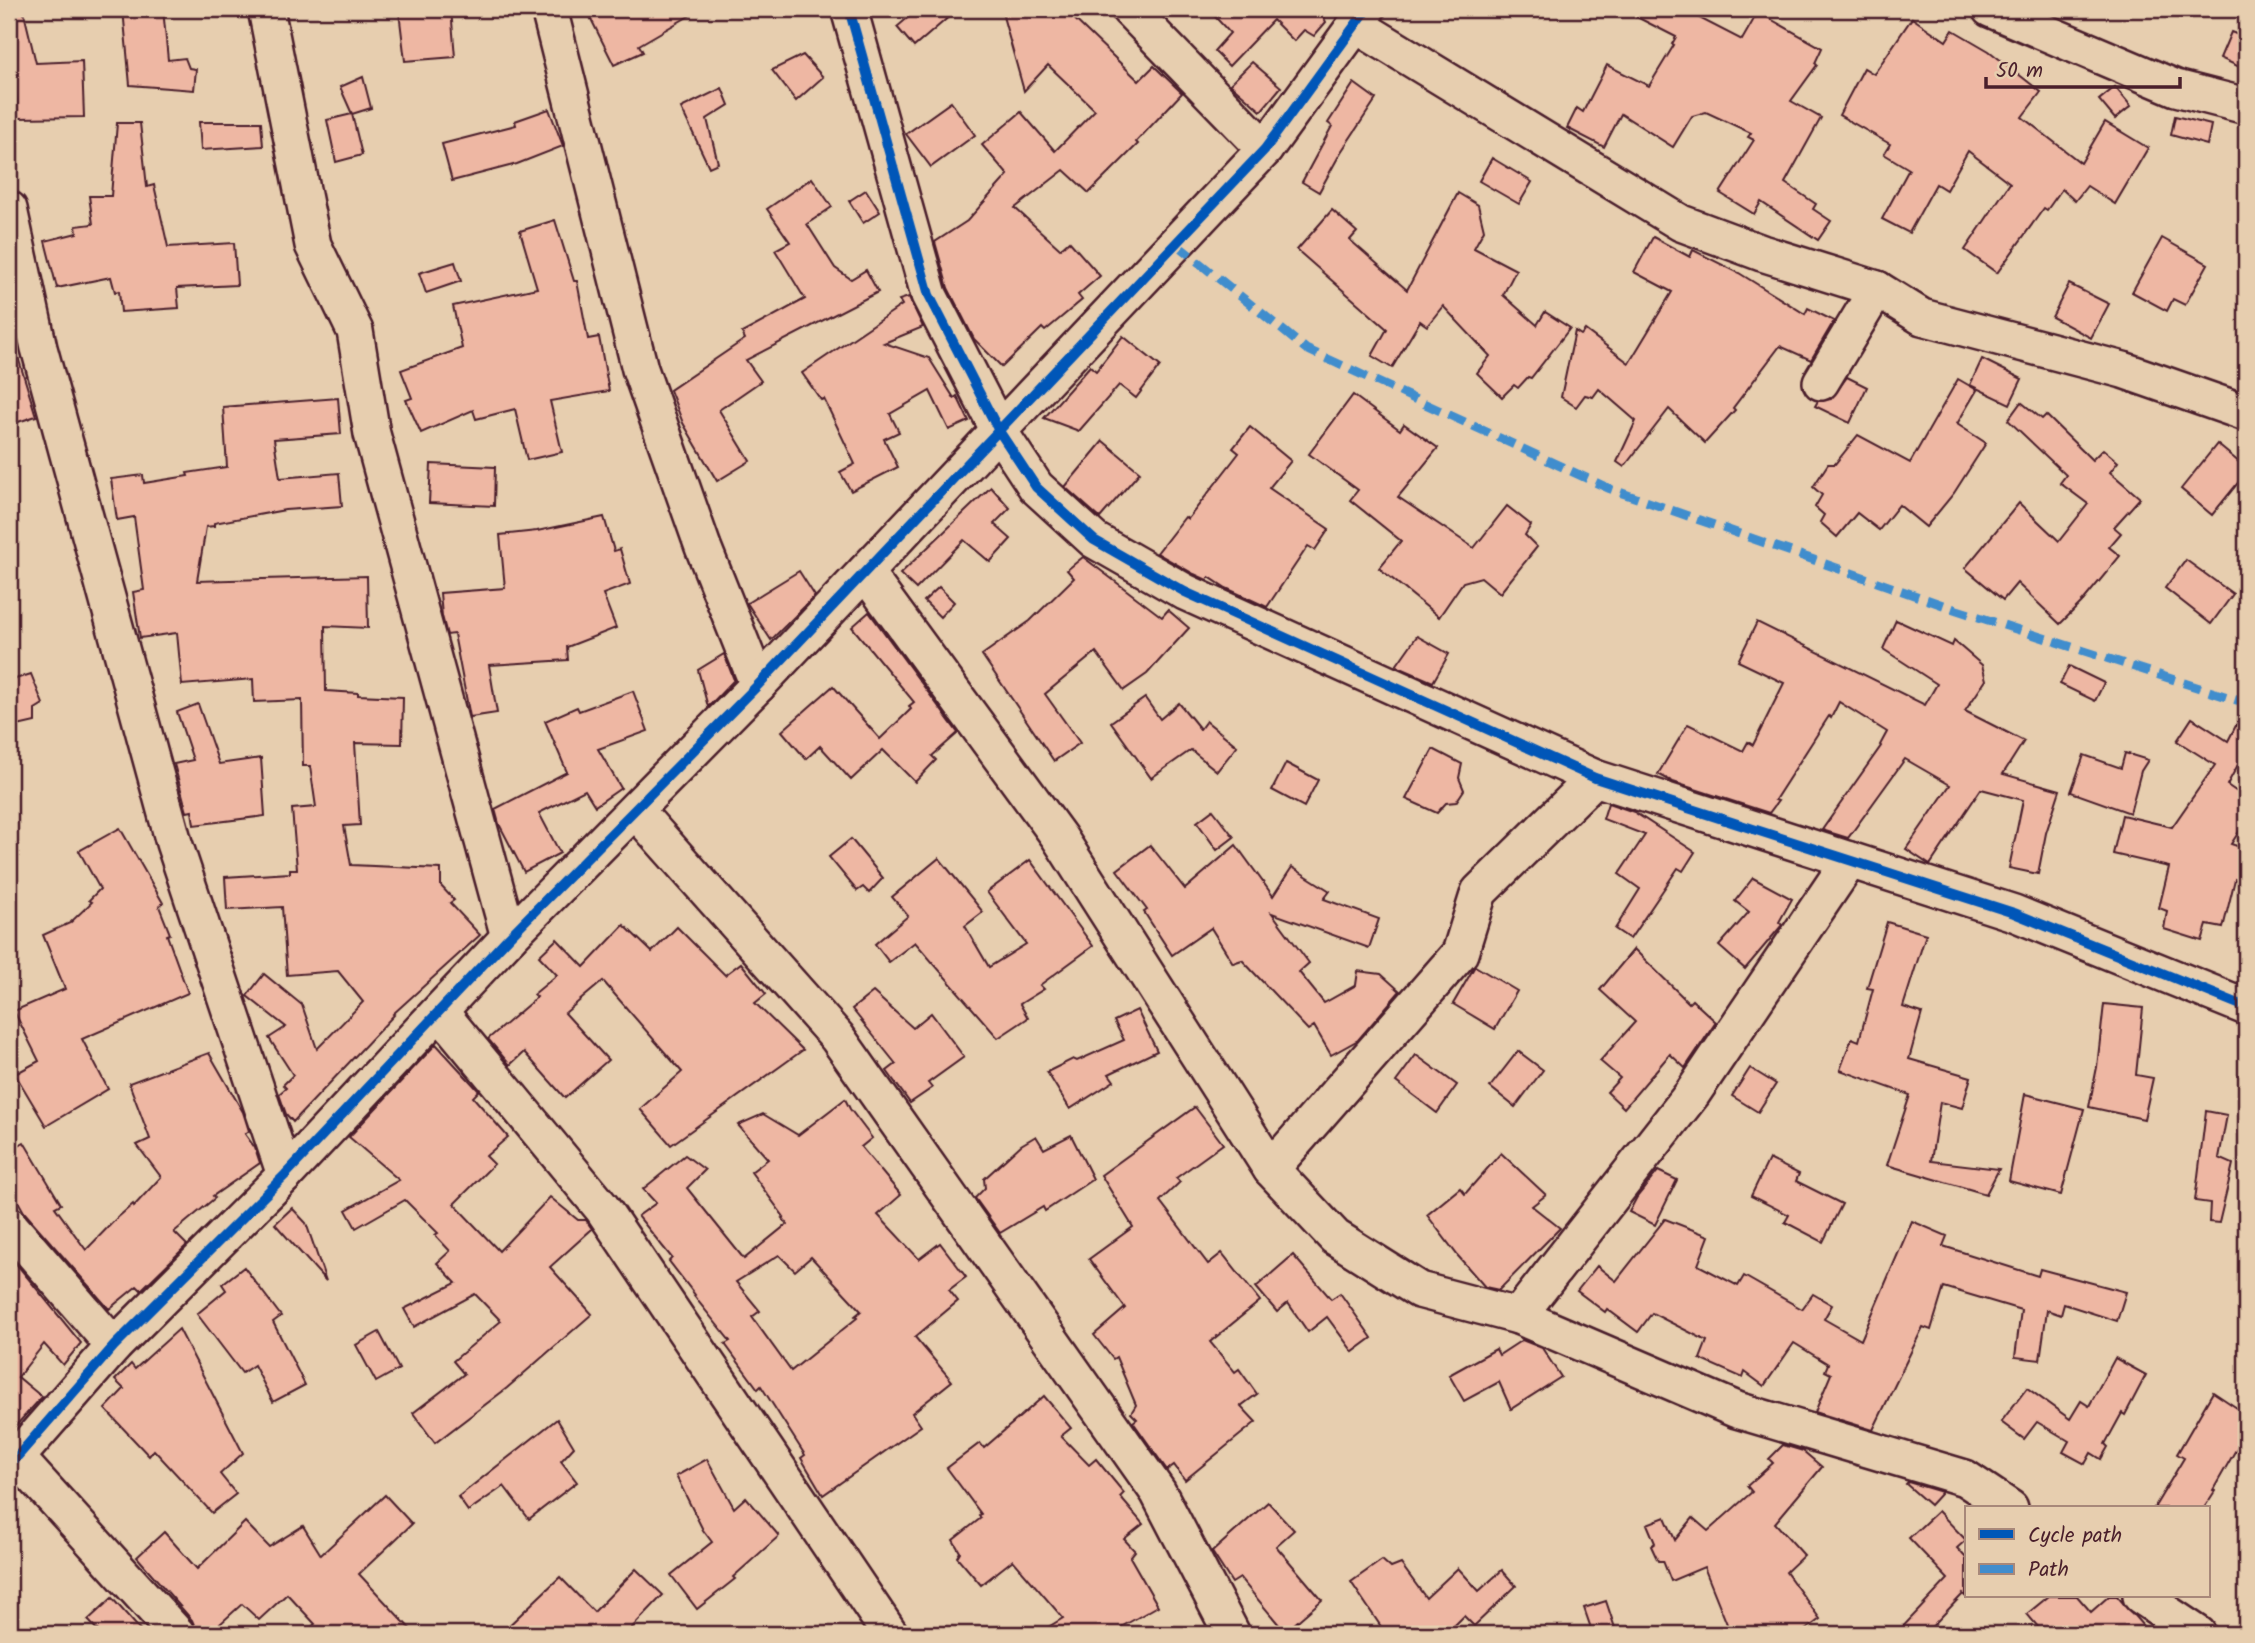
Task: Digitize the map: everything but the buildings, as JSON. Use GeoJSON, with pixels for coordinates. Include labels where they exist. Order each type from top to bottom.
{"type":"FeatureCollection","features":[{"type":"Feature","properties":{"kind":"street"},"geometry":{"type":"LineString","coordinates":[[266,9],[313,245],[355,331],[372,434],[509,937]]}},
{"type":"Feature","properties":{"kind":"street"},"geometry":{"type":"LineString","coordinates":[[549,9],[640,369],[703,547],[758,685]]}},
{"type":"Feature","properties":{"kind":"street"},"geometry":{"type":"LineString","coordinates":[[849,9],[929,295],[999,431],[1036,487],[1094,540],[1185,592],[1595,778],[2014,914],[2246,1007]]}},
{"type":"Feature","properties":{"kind":"street"},"geometry":{"type":"LineString","coordinates":[[1129,9],[1265,149]]}},
{"type":"Feature","properties":{"kind":"street"},"geometry":{"type":"LineString","coordinates":[[1990,9],[2176,88],[2246,106]]}},
{"type":"Feature","properties":{"kind":"street"},"geometry":{"type":"LineString","coordinates":[[177,1634],[13,1462],[114,1346],[285,1175],[509,937],[758,685],[1265,149],[1362,17],[1681,223],[1762,253],[1877,289],[1922,317],[2123,370],[2246,413]]}},
{"type":"Feature","properties":{"kind":"street"},"geometry":{"type":"LineString","coordinates":[[9,209],[38,348],[174,843],[285,1175]]}},
{"type":"Feature","properties":{"kind":"street"},"geometry":{"type":"LineString","coordinates":[[1821,382],[1877,289]]}},
{"type":"Feature","properties":{"kind":"street"},"geometry":{"type":"LineString","coordinates":[[865,572],[1059,837],[1271,1169],[1335,1237],[1419,1290],[1518,1316],[1737,1410],[1965,1478],[2007,1506]]}},
{"type":"Feature","properties":{"kind":"street"},"geometry":{"type":"LineString","coordinates":[[1271,1169],[1460,953],[1479,892],[1595,778]]}},
{"type":"Feature","properties":{"kind":"street"},"geometry":{"type":"LineString","coordinates":[[636,811],[838,1037],[1158,1492],[1232,1634]]}},
{"type":"Feature","properties":{"kind":"street"},"geometry":{"type":"LineString","coordinates":[[1518,1316],[1692,1094],[1850,860]]}},
{"type":"Feature","properties":{"kind":"street"},"geometry":{"type":"LineString","coordinates":[[440,1012],[602,1208],[890,1634]]}},
{"type":"Feature","properties":{"kind":"street"},"geometry":{"type":"LineString","coordinates":[[9,1225],[114,1346]]}},
{"type":"Feature","properties":{"kind":"street"},"geometry":{"type":"LineString","coordinates":[[2144,1598],[2198,1634]]}},
{"type":"Feature","properties":{"kind":"marked path"},"geometry":{"type":"LineString","coordinates":[[1176,244],[1306,349],[1608,488],[1957,610],[2246,703]]}},
{"type":"Feature","properties":{"kind":"cycle path"},"geometry":{"type":"LineString","coordinates":[[849,9],[929,295],[999,431],[1036,487],[1094,540],[1185,592],[1595,778],[2014,913],[2246,1007]]}},
{"type":"Feature","properties":{"kind":"cycle path"},"geometry":{"type":"LineString","coordinates":[[9,1466],[114,1346],[285,1175],[509,937],[758,685],[1265,149],[1367,9]]}}]}
